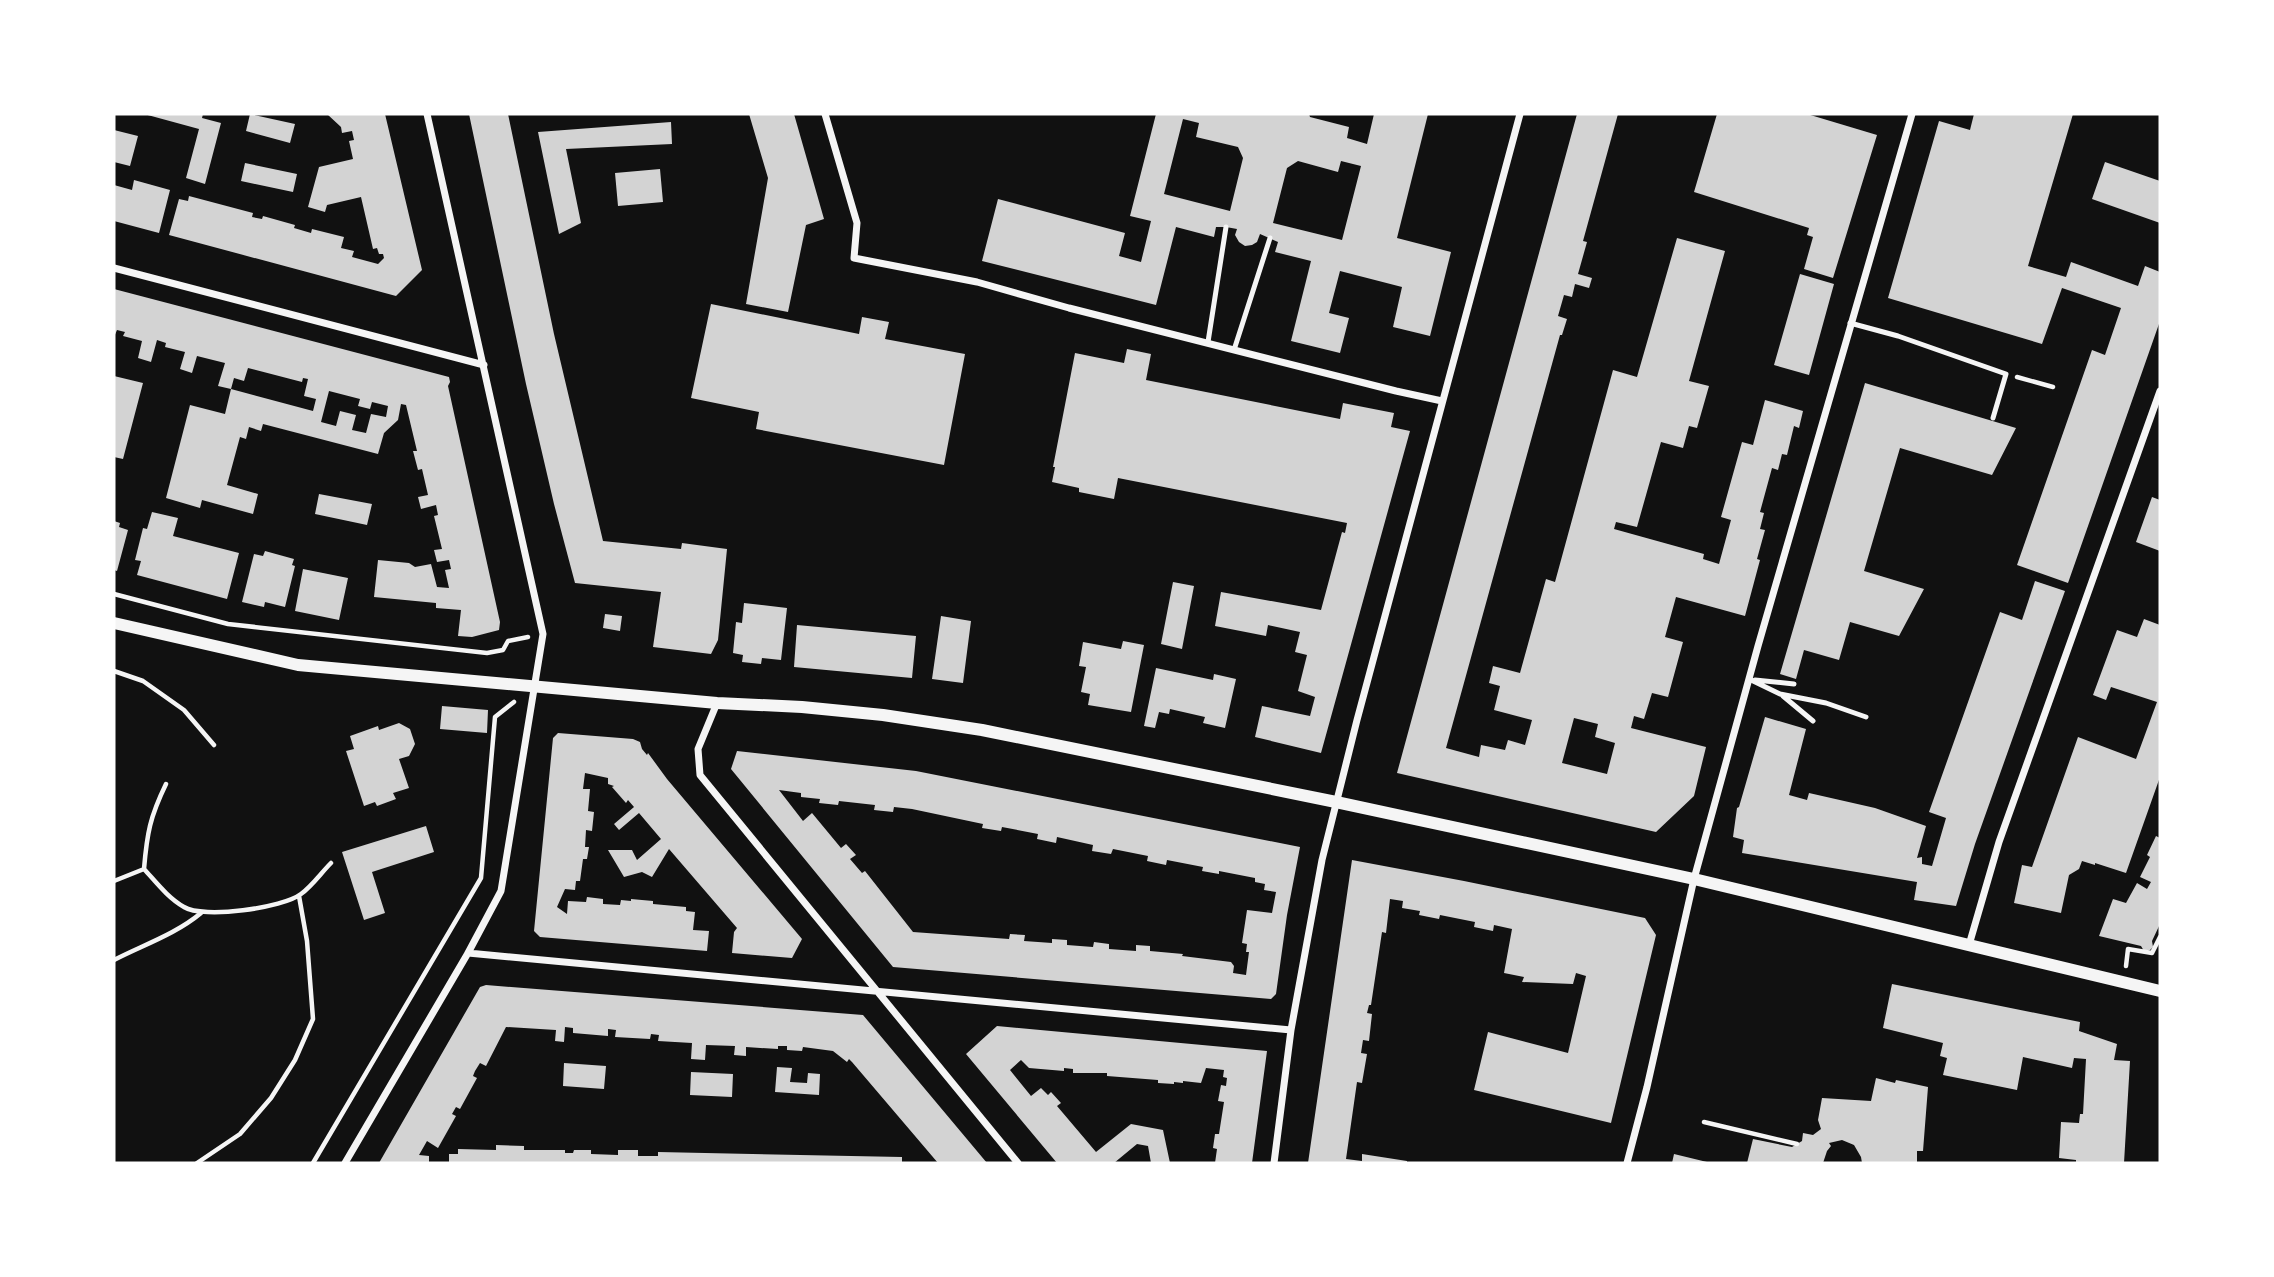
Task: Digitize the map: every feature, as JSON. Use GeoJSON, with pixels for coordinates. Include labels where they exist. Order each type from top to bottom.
{"type":"FeatureCollection","features":[{"type":"Feature","properties":{"kind":"street"},"geometry":{"type":"LineString","coordinates":[[345,1163],[468,953],[501,891],[543,634],[427,114]]}},
{"type":"Feature","properties":{"kind":"street"},"geometry":{"type":"LineString","coordinates":[[825,114],[857,223],[854,258],[977,282],[1069,308],[1441,401]]}},
{"type":"Feature","properties":{"kind":"street"},"geometry":{"type":"LineString","coordinates":[[1275,1163],[1291,1030],[1322,860],[1441,401],[1520,114]]}},
{"type":"Feature","properties":{"kind":"street"},"geometry":{"type":"LineString","coordinates":[[1627,1163],[1694,879],[1850,323],[1912,114]]}},
{"type":"Feature","properties":{"kind":"street"},"geometry":{"type":"LineString","coordinates":[[114,268],[484,365]]}},
{"type":"Feature","properties":{"kind":"street"},"geometry":{"type":"LineString","coordinates":[[1969,945],[1999,842],[2160,391]]}},
{"type":"Feature","properties":{"kind":"street"},"geometry":{"type":"LineString","coordinates":[[114,623],[298,666],[717,703],[843,711],[982,730],[1694,879],[2160,991]]}},
{"type":"Feature","properties":{"kind":"street"},"geometry":{"type":"LineString","coordinates":[[717,703],[698,749],[700,775],[1018,1163]]}},
{"type":"Feature","properties":{"kind":"street"},"geometry":{"type":"LineString","coordinates":[[468,953],[1291,1030]]}},
{"type":"Feature","properties":{"kind":"lane"},"geometry":{"type":"LineString","coordinates":[[1208,342],[1226,227]]}},
{"type":"Feature","properties":{"kind":"lane"},"geometry":{"type":"LineString","coordinates":[[1234,350],[1270,238]]}},
{"type":"Feature","properties":{"kind":"lane"},"geometry":{"type":"LineString","coordinates":[[1850,323],[1898,336],[2006,374],[1993,418]]}},
{"type":"Feature","properties":{"kind":"lane"},"geometry":{"type":"LineString","coordinates":[[1749,679],[1794,684]]}},
{"type":"Feature","properties":{"kind":"lane"},"geometry":{"type":"LineString","coordinates":[[1749,679],[1780,694],[1813,721]]}},
{"type":"Feature","properties":{"kind":"lane"},"geometry":{"type":"LineString","coordinates":[[1780,694],[1826,703],[1866,717]]}},
{"type":"Feature","properties":{"kind":"path"},"geometry":{"type":"LineString","coordinates":[[2006,374],[2053,387]]}},
{"type":"Feature","properties":{"kind":"path"},"geometry":{"type":"LineString","coordinates":[[114,594],[228,624],[487,653],[503,650],[508,641],[543,634]]}},
{"type":"Feature","properties":{"kind":"path"},"geometry":{"type":"LineString","coordinates":[[114,671],[143,681],[184,710],[214,745]]}},
{"type":"Feature","properties":{"kind":"path"},"geometry":{"type":"LineString","coordinates":[[313,1163],[481,878],[495,717]]}},
{"type":"Feature","properties":{"kind":"path"},"geometry":{"type":"LineString","coordinates":[[166,784],[151,815],[144,869],[185,908],[202,912],[254,910],[299,896],[331,863]]}},
{"type":"Feature","properties":{"kind":"path"},"geometry":{"type":"LineString","coordinates":[[114,881],[144,869]]}},
{"type":"Feature","properties":{"kind":"path"},"geometry":{"type":"LineString","coordinates":[[197,1163],[240,1134],[271,1098],[295,1060],[313,1019],[307,941],[299,896]]}},
{"type":"Feature","properties":{"kind":"path"},"geometry":{"type":"LineString","coordinates":[[114,960],[185,926],[202,912]]}},
{"type":"Feature","properties":{"kind":"path"},"geometry":{"type":"LineString","coordinates":[[2124,982],[2128,949],[2152,953],[2160,937]]}},
{"type":"Feature","properties":{"kind":"path"},"geometry":{"type":"LineString","coordinates":[[1704,1122],[1797,1144]]}},
{"type":"Feature","properties":{"kind":"building"},"geometry":{"type":"Polygon","coordinates":[[[144,114],[203,114],[202,118],[221,123],[205,184],[186,178],[199,129],[144,114]]]}},
{"type":"Feature","properties":{"kind":"building"},"geometry":{"type":"Polygon","coordinates":[[[250,114],[295,124],[290,143],[246,131],[250,114]]]}},
{"type":"Feature","properties":{"kind":"building"},"geometry":{"type":"Polygon","coordinates":[[[327,114],[385,114],[422,270],[396,296],[169,235],[179,199],[188,201],[189,196],[253,213],[252,217],[262,219],[263,216],[295,225],[294,228],[311,233],[312,229],[344,237],[341,248],[354,251],[352,257],[378,264],[384,258],[383,254],[379,254],[377,248],[373,249],[361,197],[327,205],[325,212],[308,207],[319,167],[353,159],[349,141],[354,140],[352,131],[342,133],[341,127],[327,114]]]}},
{"type":"Feature","properties":{"kind":"building"},"geometry":{"type":"Polygon","coordinates":[[[469,114],[508,114],[554,334],[603,541],[681,549],[682,543],[727,549],[718,640],[711,654],[653,647],[661,592],[575,583],[526,384],[469,114]]]}},
{"type":"Feature","properties":{"kind":"building"},"geometry":{"type":"Polygon","coordinates":[[[749,114],[794,114],[824,219],[806,225],[788,312],[746,304],[768,178],[749,114]]]}},
{"type":"Feature","properties":{"kind":"building"},"geometry":{"type":"Polygon","coordinates":[[[1156,114],[1309,114],[1310,117],[1349,127],[1347,138],[1367,144],[1374,114],[1428,114],[1397,238],[1451,252],[1430,336],[1393,327],[1402,287],[1340,271],[1329,313],[1349,318],[1340,353],[1291,341],[1311,261],[1275,252],[1278,242],[1260,234],[1257,242],[1245,246],[1235,235],[1237,229],[1226,227],[1216,227],[1214,237],[1176,227],[1156,305],[982,261],[998,199],[1125,233],[1119,256],[1141,262],[1151,221],[1130,216],[1156,114]],[[1183,119],[1164,194],[1230,211],[1243,158],[1238,147],[1196,137],[1199,123],[1183,119]],[[1298,161],[1287,168],[1273,223],[1342,240],[1361,166],[1341,161],[1338,172],[1298,161]]]}},
{"type":"Feature","properties":{"kind":"building"},"geometry":{"type":"Polygon","coordinates":[[[1577,114],[1618,114],[1583,241],[1587,242],[1578,274],[1592,278],[1589,288],[1575,284],[1572,297],[1564,295],[1558,316],[1567,319],[1560,335],[1446,748],[1479,757],[1481,745],[1505,750],[1508,740],[1525,745],[1532,720],[1494,710],[1500,686],[1489,683],[1493,666],[1520,673],[1546,579],[1555,582],[1613,370],[1637,377],[1677,238],[1725,251],[1689,381],[1709,386],[1697,428],[1689,426],[1683,448],[1661,442],[1637,527],[1616,522],[1614,529],[1704,554],[1703,559],[1719,564],[1731,520],[1721,517],[1742,442],[1753,445],[1765,400],[1803,411],[1799,428],[1794,426],[1787,455],[1782,454],[1778,470],[1772,468],[1760,512],[1764,513],[1760,529],[1765,530],[1757,559],[1760,560],[1745,616],[1676,597],[1665,637],[1683,642],[1668,697],[1652,693],[1644,719],[1634,716],[1631,728],[1706,747],[1694,796],[1656,832],[1397,773],[1577,114]],[[1574,718],[1562,763],[1607,774],[1615,743],[1595,737],[1598,724],[1574,718]]]}},
{"type":"Feature","properties":{"kind":"building"},"geometry":{"type":"Polygon","coordinates":[[[1717,114],[1807,114],[1877,135],[1833,278],[1804,269],[1813,237],[1807,235],[1809,228],[1694,192],[1717,114]]]}},
{"type":"Feature","properties":{"kind":"building"},"geometry":{"type":"Polygon","coordinates":[[[1974,114],[2073,114],[2028,266],[2066,277],[2071,262],[2138,286],[2145,266],[2160,272],[2160,321],[2068,583],[2017,565],[2092,350],[2105,355],[2121,308],[2062,288],[2042,344],[1888,298],[1939,121],[1970,130],[1974,114]]]}},
{"type":"Feature","properties":{"kind":"building"},"geometry":{"type":"Polygon","coordinates":[[[671,122],[672,144],[566,149],[581,223],[559,234],[538,132],[671,122]]]}},
{"type":"Feature","properties":{"kind":"building"},"geometry":{"type":"Polygon","coordinates":[[[114,130],[138,136],[130,166],[114,162],[114,130]]]}},
{"type":"Feature","properties":{"kind":"building"},"geometry":{"type":"Polygon","coordinates":[[[2105,162],[2160,181],[2160,223],[2092,199],[2105,162]]]}},
{"type":"Feature","properties":{"kind":"building"},"geometry":{"type":"Polygon","coordinates":[[[245,163],[297,174],[293,192],[241,181],[245,163]]]}},
{"type":"Feature","properties":{"kind":"building"},"geometry":{"type":"Polygon","coordinates":[[[660,169],[663,202],[618,206],[615,173],[660,169]]]}},
{"type":"Feature","properties":{"kind":"building"},"geometry":{"type":"Polygon","coordinates":[[[134,180],[170,190],[159,233],[114,221],[114,185],[132,190],[134,180]]]}},
{"type":"Feature","properties":{"kind":"building"},"geometry":{"type":"Polygon","coordinates":[[[1800,274],[1834,284],[1809,375],[1774,365],[1800,274]]]}},
{"type":"Feature","properties":{"kind":"building"},"geometry":{"type":"Polygon","coordinates":[[[114,289],[449,377],[448,386],[500,622],[499,630],[472,637],[458,636],[461,610],[436,608],[436,603],[374,597],[378,560],[409,563],[415,567],[431,564],[437,587],[449,588],[445,570],[451,569],[449,560],[437,562],[434,550],[442,549],[434,516],[438,515],[436,505],[421,509],[418,497],[428,495],[422,469],[418,470],[413,451],[417,451],[406,405],[401,404],[398,420],[384,433],[378,454],[263,424],[261,431],[249,427],[246,439],[240,437],[227,485],[258,494],[253,514],[202,500],[200,508],[166,498],[190,405],[225,414],[231,389],[218,386],[225,363],[197,356],[192,373],[180,369],[185,352],[165,347],[166,343],[157,340],[151,362],[138,358],[142,341],[123,336],[125,332],[117,330],[114,337],[114,289]],[[248,368],[244,381],[234,378],[231,389],[313,411],[316,399],[304,396],[308,379],[303,378],[302,382],[248,368]],[[329,391],[321,422],[336,426],[340,411],[356,415],[352,430],[366,433],[371,414],[386,417],[388,406],[372,402],[370,409],[358,406],[360,399],[329,391]]]}},
{"type":"Feature","properties":{"kind":"building"},"geometry":{"type":"Polygon","coordinates":[[[711,304],[859,334],[862,317],[889,322],[885,339],[965,354],[944,465],[756,429],[759,412],[691,398],[711,304]]]}},
{"type":"Feature","properties":{"kind":"building"},"geometry":{"type":"Polygon","coordinates":[[[1127,349],[1151,354],[1146,380],[1340,419],[1343,403],[1394,413],[1391,427],[1410,431],[1321,753],[1255,737],[1262,706],[1310,716],[1315,697],[1298,691],[1307,655],[1295,652],[1300,632],[1268,625],[1266,636],[1215,626],[1221,592],[1321,610],[1342,532],[1345,533],[1347,523],[1118,478],[1114,499],[1079,492],[1079,488],[1052,482],[1075,353],[1124,363],[1127,349]]]}},
{"type":"Feature","properties":{"kind":"building"},"geometry":{"type":"Polygon","coordinates":[[[114,376],[143,383],[123,459],[114,457],[114,376]]]}},
{"type":"Feature","properties":{"kind":"building"},"geometry":{"type":"Polygon","coordinates":[[[1865,383],[2016,428],[1992,475],[1900,448],[1864,571],[1924,589],[1899,636],[1850,622],[1839,660],[1804,650],[1796,679],[1780,674],[1865,383]]]}},
{"type":"Feature","properties":{"kind":"building"},"geometry":{"type":"Polygon","coordinates":[[[319,494],[372,504],[367,525],[315,514],[319,494]]]}},
{"type":"Feature","properties":{"kind":"building"},"geometry":{"type":"Polygon","coordinates":[[[2152,497],[2160,500],[2160,551],[2136,542],[2152,497]]]}},
{"type":"Feature","properties":{"kind":"building"},"geometry":{"type":"Polygon","coordinates":[[[152,512],[178,518],[173,536],[239,553],[227,599],[137,575],[141,561],[135,560],[143,528],[147,529],[152,512]]]}},
{"type":"Feature","properties":{"kind":"building"},"geometry":{"type":"Polygon","coordinates":[[[114,521],[120,523],[119,527],[128,530],[117,571],[114,570],[114,521]]]}},
{"type":"Feature","properties":{"kind":"building"},"geometry":{"type":"Polygon","coordinates":[[[265,551],[294,559],[292,565],[295,566],[285,607],[265,602],[264,607],[242,602],[254,554],[263,556],[265,551]]]}},
{"type":"Feature","properties":{"kind":"building"},"geometry":{"type":"Polygon","coordinates":[[[303,569],[348,578],[339,620],[295,611],[303,569]]]}},
{"type":"Feature","properties":{"kind":"building"},"geometry":{"type":"Polygon","coordinates":[[[2035,581],[2065,591],[1975,844],[1956,906],[1914,900],[1917,882],[1742,853],[1744,840],[1733,837],[1737,808],[1765,717],[1806,729],[1789,795],[1807,800],[1809,793],[1875,808],[1926,826],[1917,858],[1922,857],[1922,864],[1932,866],[1946,818],[1929,812],[2000,612],[2022,620],[2035,581]]]}},
{"type":"Feature","properties":{"kind":"building"},"geometry":{"type":"Polygon","coordinates":[[[1173,582],[1194,586],[1182,649],[1161,644],[1173,582]]]}},
{"type":"Feature","properties":{"kind":"building"},"geometry":{"type":"Polygon","coordinates":[[[744,603],[787,608],[781,660],[762,658],[761,664],[742,662],[743,655],[733,653],[736,622],[742,623],[744,603]]]}},
{"type":"Feature","properties":{"kind":"building"},"geometry":{"type":"Polygon","coordinates":[[[605,614],[622,616],[620,631],[603,628],[605,614]]]}},
{"type":"Feature","properties":{"kind":"building"},"geometry":{"type":"Polygon","coordinates":[[[941,616],[971,621],[963,683],[932,679],[941,616]]]}},
{"type":"Feature","properties":{"kind":"building"},"geometry":{"type":"Polygon","coordinates":[[[2144,619],[2160,625],[2160,777],[2126,873],[2082,861],[2079,869],[2069,875],[2061,913],[2014,903],[2022,865],[2032,867],[2078,737],[2136,759],[2157,702],[2111,687],[2106,700],[2093,695],[2117,630],[2137,637],[2144,619]]]}},
{"type":"Feature","properties":{"kind":"building"},"geometry":{"type":"Polygon","coordinates":[[[797,625],[916,636],[912,678],[794,667],[797,625]]]}},
{"type":"Feature","properties":{"kind":"building"},"geometry":{"type":"Polygon","coordinates":[[[1123,641],[1144,645],[1131,712],[1088,705],[1090,694],[1081,692],[1086,667],[1079,666],[1083,642],[1121,649],[1123,641]]]}},
{"type":"Feature","properties":{"kind":"building"},"geometry":{"type":"Polygon","coordinates":[[[1156,668],[1213,680],[1214,674],[1236,679],[1225,728],[1203,723],[1205,717],[1170,709],[1169,714],[1159,712],[1155,728],[1144,726],[1156,668]]]}},
{"type":"Feature","properties":{"kind":"building"},"geometry":{"type":"Polygon","coordinates":[[[442,706],[488,710],[487,733],[440,729],[442,706]]]}},
{"type":"Feature","properties":{"kind":"building"},"geometry":{"type":"Polygon","coordinates":[[[399,723],[410,729],[415,744],[409,756],[399,759],[409,788],[393,793],[396,799],[377,806],[375,802],[364,806],[346,751],[354,749],[350,736],[378,726],[379,730],[399,723]]]}},
{"type":"Feature","properties":{"kind":"building"},"geometry":{"type":"Polygon","coordinates":[[[558,733],[633,739],[640,742],[642,749],[802,939],[792,958],[732,953],[734,932],[737,928],[669,849],[652,877],[642,872],[624,877],[608,850],[632,850],[637,860],[661,839],[639,813],[619,830],[614,824],[634,807],[628,800],[626,803],[612,787],[614,786],[608,784],[608,778],[585,773],[583,789],[590,789],[588,811],[594,812],[592,831],[586,830],[585,847],[589,847],[587,859],[583,859],[580,881],[576,881],[575,890],[565,889],[557,907],[567,914],[568,901],[586,902],[587,897],[603,899],[603,904],[620,905],[621,900],[631,899],[686,907],[686,911],[695,912],[693,930],[709,931],[707,951],[540,937],[534,931],[553,738],[558,733]]]}},
{"type":"Feature","properties":{"kind":"building"},"geometry":{"type":"Polygon","coordinates":[[[737,751],[916,771],[1300,847],[1276,994],[1271,999],[893,967],[731,769],[737,751]],[[779,790],[803,821],[812,813],[841,848],[846,844],[856,855],[850,859],[862,873],[865,871],[913,932],[1009,939],[1010,934],[1025,935],[1024,941],[1052,943],[1052,939],[1067,940],[1067,945],[1093,947],[1094,942],[1109,944],[1109,949],[1136,951],[1136,945],[1150,946],[1150,951],[1231,962],[1234,966],[1233,973],[1246,975],[1249,952],[1246,952],[1247,944],[1242,943],[1247,910],[1272,913],[1276,892],[1264,890],[1265,884],[1255,882],[1255,878],[1219,871],[1219,874],[1202,871],[1203,867],[1167,860],[1166,865],[1147,861],[1148,856],[1113,849],[1111,854],[1092,851],[1093,845],[1057,837],[1056,843],[1037,839],[1038,834],[1002,827],[1001,831],[982,828],[983,824],[912,809],[894,807],[893,812],[874,810],[875,805],[839,801],[838,805],[819,803],[820,799],[801,797],[801,793],[779,790]]]}},
{"type":"Feature","properties":{"kind":"building"},"geometry":{"type":"Polygon","coordinates":[[[426,826],[434,852],[372,872],[385,913],[364,920],[342,852],[426,826]]]}},
{"type":"Feature","properties":{"kind":"building"},"geometry":{"type":"Polygon","coordinates":[[[2156,836],[2160,838],[2160,924],[2152,941],[2153,947],[2144,951],[2141,946],[2099,936],[2113,899],[2126,903],[2137,883],[2147,889],[2151,882],[2140,877],[2156,836]]]}},
{"type":"Feature","properties":{"kind":"building"},"geometry":{"type":"Polygon","coordinates":[[[1352,860],[1645,918],[1656,935],[1611,1123],[1474,1090],[1488,1032],[1568,1053],[1586,976],[1576,973],[1573,984],[1522,982],[1524,977],[1504,973],[1512,929],[1494,925],[1493,931],[1474,927],[1475,922],[1440,915],[1439,919],[1419,915],[1420,911],[1402,908],[1403,901],[1390,899],[1386,933],[1382,932],[1371,1005],[1367,1013],[1372,1014],[1369,1041],[1363,1040],[1361,1053],[1367,1054],[1362,1083],[1357,1082],[1346,1159],[1362,1161],[1362,1154],[1407,1163],[1308,1163],[1352,860]]]}},
{"type":"Feature","properties":{"kind":"building"},"geometry":{"type":"Polygon","coordinates":[[[1892,984],[2080,1022],[2079,1031],[2117,1044],[2114,1060],[2130,1061],[2124,1163],[2076,1163],[2076,1160],[2059,1158],[2061,1122],[2079,1123],[2080,1114],[2083,1114],[2086,1059],[2074,1058],[2072,1068],[2023,1057],[2017,1090],[1943,1075],[1947,1058],[1940,1056],[1943,1043],[1883,1028],[1892,984]]]}},
{"type":"Feature","properties":{"kind":"building"},"geometry":{"type":"Polygon","coordinates":[[[486,985],[863,1015],[987,1163],[938,1163],[852,1062],[849,1059],[847,1062],[833,1051],[803,1047],[802,1051],[787,1050],[787,1046],[778,1046],[778,1049],[746,1047],[746,1056],[734,1055],[735,1046],[706,1045],[705,1060],[691,1059],[692,1043],[658,1041],[659,1035],[651,1034],[650,1039],[615,1037],[616,1030],[608,1029],[608,1036],[573,1033],[573,1028],[565,1027],[564,1042],[555,1041],[556,1030],[506,1027],[486,1066],[480,1063],[475,1071],[473,1076],[477,1078],[460,1109],[456,1107],[452,1114],[456,1116],[438,1148],[427,1141],[419,1155],[429,1156],[429,1163],[379,1163],[480,987],[486,985]]]}},
{"type":"Feature","properties":{"kind":"building"},"geometry":{"type":"Polygon","coordinates":[[[997,1026],[1267,1051],[1252,1163],[1215,1163],[1215,1134],[1219,1134],[1224,1102],[1218,1101],[1221,1085],[1226,1086],[1227,1078],[1223,1077],[1224,1070],[1206,1068],[1201,1083],[1183,1081],[1174,1084],[1107,1076],[1107,1073],[1073,1073],[1073,1069],[1064,1068],[1064,1071],[1029,1068],[1021,1060],[1010,1070],[1031,1096],[1041,1088],[1048,1095],[1051,1092],[1061,1103],[1057,1106],[1096,1152],[1131,1124],[1163,1130],[1170,1163],[1151,1163],[1148,1146],[1137,1144],[1114,1163],[1057,1163],[966,1054],[997,1026]]]}},
{"type":"Feature","properties":{"kind":"building"},"geometry":{"type":"Polygon","coordinates":[[[564,1063],[606,1066],[604,1089],[563,1086],[564,1063]]]}},
{"type":"Feature","properties":{"kind":"building"},"geometry":{"type":"Polygon","coordinates":[[[777,1067],[792,1068],[790,1082],[807,1083],[808,1073],[820,1074],[819,1095],[775,1092],[777,1067]]]}},
{"type":"Feature","properties":{"kind":"building"},"geometry":{"type":"Polygon","coordinates":[[[691,1072],[733,1074],[732,1097],[690,1095],[691,1072]]]}},
{"type":"Feature","properties":{"kind":"building"},"geometry":{"type":"Polygon","coordinates":[[[1876,1078],[1928,1087],[1923,1151],[1917,1151],[1917,1163],[1862,1163],[1854,1145],[1842,1140],[1829,1143],[1831,1146],[1823,1163],[1747,1163],[1753,1139],[1792,1147],[1802,1141],[1803,1133],[1813,1135],[1821,1129],[1818,1120],[1822,1098],[1871,1101],[1876,1078]]]}},
{"type":"Feature","properties":{"kind":"building"},"geometry":{"type":"Polygon","coordinates":[[[496,1145],[524,1146],[524,1150],[565,1150],[565,1153],[591,1150],[591,1154],[618,1155],[618,1150],[638,1150],[638,1156],[658,1156],[658,1152],[902,1157],[902,1163],[449,1163],[449,1154],[458,1154],[458,1149],[496,1150],[496,1145]]]}},
{"type":"Feature","properties":{"kind":"building"},"geometry":{"type":"Polygon","coordinates":[[[1674,1154],[1707,1162],[1707,1163],[1672,1163],[1674,1154]]]}}]}
